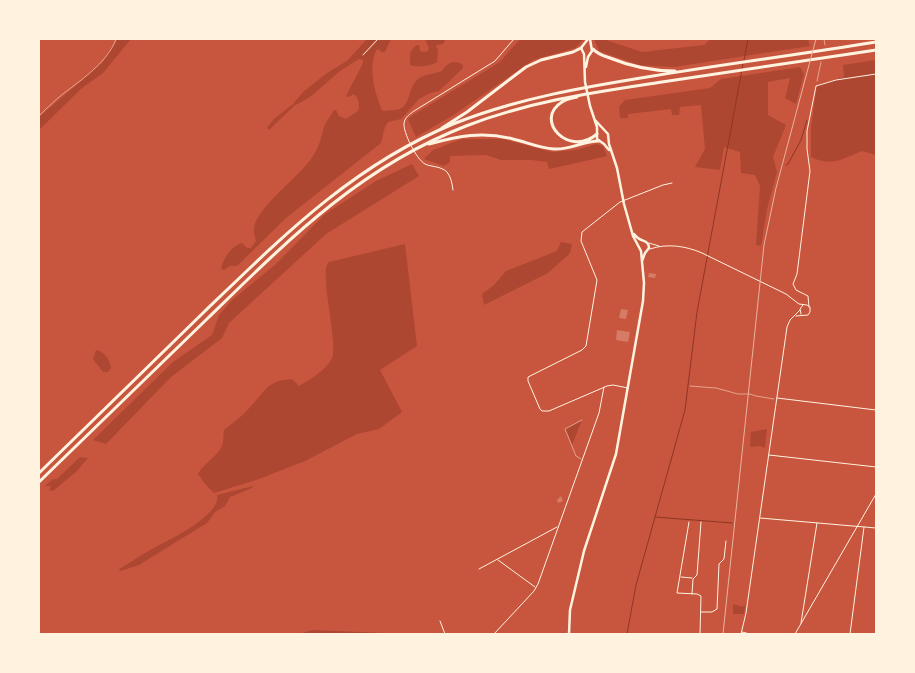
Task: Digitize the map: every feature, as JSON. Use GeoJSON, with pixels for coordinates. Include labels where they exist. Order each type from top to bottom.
{"type":"FeatureCollection","features":[{"type":"Feature","properties":{"kind":"highway"},"geometry":{"type":"LineString","coordinates":[[39,473],[295,225],[356,177],[421,139],[439,130],[501,107],[563,91],[876,42]]}},
{"type":"Feature","properties":{"kind":"highway"},"geometry":{"type":"LineString","coordinates":[[439,130],[526,67],[541,60],[573,52],[581,48]]}},
{"type":"Feature","properties":{"kind":"highway"},"geometry":{"type":"LineString","coordinates":[[593,49],[597,53],[640,69],[659,71],[688,70]]}},
{"type":"Feature","properties":{"kind":"highway"},"geometry":{"type":"LineString","coordinates":[[39,482],[303,227],[356,186],[424,145],[465,126],[493,116],[563,97],[876,50]]}},
{"type":"Feature","properties":{"kind":"highway"},"geometry":{"type":"LineString","coordinates":[[589,93],[564,101],[555,108],[552,118],[555,131],[563,139],[570,142],[584,141],[597,134]]}},
{"type":"Feature","properties":{"kind":"highway"},"geometry":{"type":"LineString","coordinates":[[424,145],[457,136],[476,134],[503,136],[556,149],[571,148],[600,141]]}},
{"type":"Feature","properties":{"kind":"main road"},"geometry":{"type":"LineString","coordinates":[[585,73],[589,55],[593,49],[589,39],[581,48],[584,54],[585,73],[589,101],[597,134],[600,141],[612,155]]}},
{"type":"Feature","properties":{"kind":"main road"},"geometry":{"type":"LineString","coordinates":[[584,44],[591,45]]}},
{"type":"Feature","properties":{"kind":"main road"},"geometry":{"type":"LineString","coordinates":[[584,54],[589,55]]}},
{"type":"Feature","properties":{"kind":"main road"},"geometry":{"type":"LineString","coordinates":[[569,634],[568,621],[572,598],[586,542],[616,454],[629,389],[644,283],[641,251],[633,236],[608,133],[595,120]]}},
{"type":"Feature","properties":{"kind":"main road"},"geometry":{"type":"LineString","coordinates":[[597,134],[604,130]]}},
{"type":"Feature","properties":{"kind":"main road"},"geometry":{"type":"LineString","coordinates":[[600,141],[608,139]]}},
{"type":"Feature","properties":{"kind":"main road"},"geometry":{"type":"LineString","coordinates":[[631,228],[636,237],[642,242],[648,243],[641,265]]}},
{"type":"Feature","properties":{"kind":"main road"},"geometry":{"type":"LineString","coordinates":[[639,245],[642,242]]}},
{"type":"Feature","properties":{"kind":"main road"},"geometry":{"type":"LineString","coordinates":[[641,251],[647,251]]}},
{"type":"Feature","properties":{"kind":"street"},"geometry":{"type":"LineString","coordinates":[[363,55],[378,39]]}},
{"type":"Feature","properties":{"kind":"street"},"geometry":{"type":"LineString","coordinates":[[453,190],[451,178],[445,170],[424,163],[417,156],[406,135],[404,125],[406,118],[414,111],[495,61],[514,39]]}},
{"type":"Feature","properties":{"kind":"street"},"geometry":{"type":"LineString","coordinates":[[793,317],[806,316],[811,311],[808,296],[796,290],[793,284],[797,274],[810,171],[807,131],[816,86],[836,80],[876,74]]}},
{"type":"Feature","properties":{"kind":"street"},"geometry":{"type":"LineString","coordinates":[[629,389],[613,385],[604,387],[549,411],[540,409],[528,377],[582,350],[586,346],[596,280],[580,235],[623,200],[664,185],[672,184]]}},
{"type":"Feature","properties":{"kind":"street"},"geometry":{"type":"LineString","coordinates":[[648,243],[685,248],[702,253],[786,294],[795,301],[809,306]]}},
{"type":"Feature","properties":{"kind":"street"},"geometry":{"type":"LineString","coordinates":[[647,251],[663,246]]}},
{"type":"Feature","properties":{"kind":"street"},"geometry":{"type":"LineString","coordinates":[[750,634],[741,633],[787,326],[809,300]]}},
{"type":"Feature","properties":{"kind":"street"},"geometry":{"type":"LineString","coordinates":[[795,301],[802,315]]}},
{"type":"Feature","properties":{"kind":"street"},"geometry":{"type":"LineString","coordinates":[[494,634],[536,588],[599,413],[604,387]]}},
{"type":"Feature","properties":{"kind":"street"},"geometry":{"type":"LineString","coordinates":[[776,399],[876,410]]}},
{"type":"Feature","properties":{"kind":"street"},"geometry":{"type":"LineString","coordinates":[[768,455],[876,467]]}},
{"type":"Feature","properties":{"kind":"street"},"geometry":{"type":"LineString","coordinates":[[795,634],[876,494]]}},
{"type":"Feature","properties":{"kind":"street"},"geometry":{"type":"LineString","coordinates":[[759,518],[876,528]]}},
{"type":"Feature","properties":{"kind":"street"},"geometry":{"type":"LineString","coordinates":[[690,522],[677,593],[701,596],[700,634]]}},
{"type":"Feature","properties":{"kind":"street"},"geometry":{"type":"LineString","coordinates":[[692,594],[693,579],[698,574],[701,522]]}},
{"type":"Feature","properties":{"kind":"street"},"geometry":{"type":"LineString","coordinates":[[801,625],[817,522]]}},
{"type":"Feature","properties":{"kind":"street"},"geometry":{"type":"LineString","coordinates":[[479,568],[557,527]]}},
{"type":"Feature","properties":{"kind":"street"},"geometry":{"type":"LineString","coordinates":[[850,634],[864,527]]}},
{"type":"Feature","properties":{"kind":"street"},"geometry":{"type":"LineString","coordinates":[[701,612],[713,612],[717,609],[719,564],[724,559],[726,541]]}},
{"type":"Feature","properties":{"kind":"street"},"geometry":{"type":"LineString","coordinates":[[497,559],[536,588]]}},
{"type":"Feature","properties":{"kind":"street"},"geometry":{"type":"LineString","coordinates":[[680,577],[693,579]]}},
{"type":"Feature","properties":{"kind":"street"},"geometry":{"type":"LineString","coordinates":[[440,621],[445,634]]}},
{"type":"Feature","properties":{"kind":"lane"},"geometry":{"type":"LineString","coordinates":[[582,420],[565,429],[576,456],[582,460]]}},
{"type":"Feature","properties":{"kind":"path"},"geometry":{"type":"LineString","coordinates":[[39,116],[92,71],[116,39]]}},
{"type":"Feature","properties":{"kind":"path"},"geometry":{"type":"LineString","coordinates":[[690,386],[716,388],[738,394],[750,394],[776,399]]}},
{"type":"Feature","properties":{"kind":"shaded area"},"geometry":{"type":"Polygon","coordinates":[[[118,39],[131,39],[103,73],[82,88],[39,130],[39,117],[102,63],[118,39]]]}},
{"type":"Feature","properties":{"kind":"shaded area"},"geometry":{"type":"Polygon","coordinates":[[[367,39],[391,39],[385,52],[377,49],[372,71],[377,96],[384,111],[400,109],[404,106],[412,87],[419,78],[442,71],[451,63],[460,63],[463,65],[463,68],[439,91],[419,99],[401,119],[388,122],[381,143],[286,218],[237,266],[230,266],[224,270],[221,268],[222,264],[231,250],[242,243],[247,248],[251,248],[256,241],[254,227],[263,209],[311,159],[318,147],[325,125],[334,110],[336,110],[339,116],[346,119],[358,111],[359,102],[356,96],[354,94],[349,97],[346,96],[363,60],[359,59],[340,71],[310,97],[294,106],[269,130],[267,128],[303,92],[327,73],[347,61],[367,39]]]}},
{"type":"Feature","properties":{"kind":"shaded area"},"geometry":{"type":"Polygon","coordinates":[[[425,39],[446,39],[443,44],[437,45],[437,62],[424,66],[410,65],[410,54],[414,47],[419,45],[420,51],[428,51],[429,48],[425,39]]]}},
{"type":"Feature","properties":{"kind":"shaded area"},"geometry":{"type":"Polygon","coordinates":[[[520,39],[584,39],[575,48],[533,60],[455,114],[416,137],[408,119],[500,62],[520,39]]]}},
{"type":"Feature","properties":{"kind":"shaded area"},"geometry":{"type":"Polygon","coordinates":[[[594,39],[603,39],[642,52],[704,45],[710,39],[808,39],[810,46],[674,67],[639,65],[599,51],[594,39]]]}},
{"type":"Feature","properties":{"kind":"shaded area"},"geometry":{"type":"Polygon","coordinates":[[[876,60],[876,155],[862,151],[831,162],[811,157],[811,127],[817,85],[844,77],[843,65],[876,60]]]}},
{"type":"Feature","properties":{"kind":"shaded area"},"geometry":{"type":"Polygon","coordinates":[[[800,67],[804,74],[796,104],[785,98],[790,78],[768,82],[768,115],[786,125],[773,157],[777,172],[767,209],[761,246],[756,245],[760,186],[755,175],[741,173],[740,152],[724,147],[720,170],[695,167],[705,149],[701,105],[680,107],[679,115],[672,115],[671,109],[628,114],[628,118],[620,118],[619,107],[625,100],[710,88],[721,79],[800,67]]]}},
{"type":"Feature","properties":{"kind":"shaded area"},"geometry":{"type":"Polygon","coordinates":[[[462,139],[503,139],[552,152],[576,150],[596,144],[603,146],[607,156],[549,169],[547,162],[501,160],[486,155],[450,156],[450,162],[444,166],[424,159],[433,150],[462,139]]]}},
{"type":"Feature","properties":{"kind":"shaded area"},"geometry":{"type":"Polygon","coordinates":[[[412,164],[419,176],[326,234],[229,323],[222,338],[171,377],[106,444],[93,440],[173,362],[212,335],[219,315],[232,300],[276,264],[325,214],[376,181],[412,164]]]}},
{"type":"Feature","properties":{"kind":"shaded area"},"geometry":{"type":"Polygon","coordinates":[[[561,242],[572,244],[570,253],[548,273],[484,305],[482,294],[494,285],[506,271],[557,251],[561,242]]]}},
{"type":"Feature","properties":{"kind":"shaded area"},"geometry":{"type":"Polygon","coordinates":[[[405,244],[417,346],[380,370],[402,412],[379,429],[357,434],[305,461],[259,479],[214,493],[198,474],[220,450],[223,443],[224,430],[245,413],[272,384],[292,379],[299,386],[322,370],[332,358],[333,344],[326,288],[326,266],[329,262],[405,244]]]}},
{"type":"Feature","properties":{"kind":"shaded area"},"geometry":{"type":"Polygon","coordinates":[[[96,350],[102,352],[108,359],[111,368],[108,372],[103,372],[93,359],[96,350]]]}},
{"type":"Feature","properties":{"kind":"shaded area"},"geometry":{"type":"Polygon","coordinates":[[[582,420],[572,445],[565,429],[582,420]]]}},
{"type":"Feature","properties":{"kind":"shaded area"},"geometry":{"type":"Polygon","coordinates":[[[767,429],[765,448],[760,446],[750,447],[751,432],[767,429]]]}},
{"type":"Feature","properties":{"kind":"shaded area"},"geometry":{"type":"Polygon","coordinates":[[[80,457],[88,458],[77,471],[53,491],[49,490],[51,486],[45,486],[53,479],[57,479],[80,457]]]}},
{"type":"Feature","properties":{"kind":"shaded area"},"geometry":{"type":"Polygon","coordinates":[[[253,486],[230,497],[225,506],[215,512],[207,523],[139,565],[120,571],[119,569],[203,519],[216,503],[217,495],[253,486]]]}},
{"type":"Feature","properties":{"kind":"shaded area"},"geometry":{"type":"Polygon","coordinates":[[[733,604],[743,607],[744,604],[744,614],[733,614],[733,604]]]}},
{"type":"Feature","properties":{"kind":"shaded area"},"geometry":{"type":"Polygon","coordinates":[[[312,630],[408,634],[299,634],[312,630]]]}},
{"type":"Feature","properties":{"kind":"building"},"geometry":{"type":"Polygon","coordinates":[[[649,273],[656,274],[655,278],[648,277],[649,273]]]}},
{"type":"Feature","properties":{"kind":"building"},"geometry":{"type":"Polygon","coordinates":[[[621,309],[628,310],[626,319],[619,318],[621,309]]]}},
{"type":"Feature","properties":{"kind":"building"},"geometry":{"type":"Polygon","coordinates":[[[617,330],[630,332],[628,342],[616,340],[617,330]]]}},
{"type":"Feature","properties":{"kind":"building"},"geometry":{"type":"Polygon","coordinates":[[[561,496],[563,501],[558,503],[557,500],[561,496]]]}},
{"type":"Feature","properties":{"kind":"waterway"},"geometry":{"type":"LineString","coordinates":[[744,60],[748,39]]}},
{"type":"Feature","properties":{"kind":"waterway"},"geometry":{"type":"LineString","coordinates":[[627,634],[636,585],[685,410],[697,312],[743,64]]}},
{"type":"Feature","properties":{"kind":"waterway"},"geometry":{"type":"LineString","coordinates":[[786,165],[801,140],[807,120]]}},
{"type":"Feature","properties":{"kind":"waterway"},"geometry":{"type":"LineString","coordinates":[[655,517],[732,523]]}},
{"type":"Feature","properties":{"kind":"railway"},"geometry":{"type":"LineString","coordinates":[[723,634],[764,245],[776,188],[816,39]]}}]}
